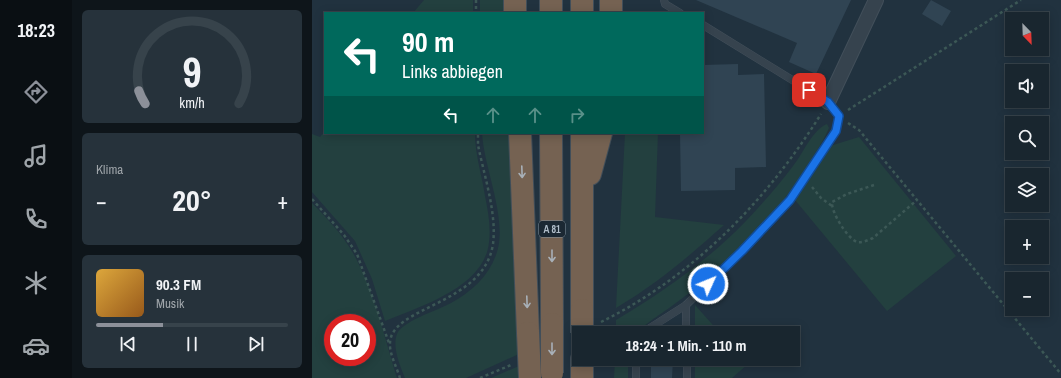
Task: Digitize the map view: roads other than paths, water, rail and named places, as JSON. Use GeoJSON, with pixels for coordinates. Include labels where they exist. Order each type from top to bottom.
{"type":"FeatureCollection","features":[{"type":"Feature","properties":{"kind":"highway"},"geometry":{"type":"LineString","coordinates":[[515,0],[515,12]]}},
{"type":"Feature","properties":{"kind":"highway"},"geometry":{"type":"LineString","coordinates":[[551,0],[551,12]]}},
{"type":"Feature","properties":{"kind":"highway"},"geometry":{"type":"LineString","coordinates":[[582,0],[582,12]]}},
{"type":"Feature","properties":{"kind":"highway"},"geometry":{"type":"LineString","coordinates":[[611,0],[611,12]]}},
{"type":"Feature","properties":{"kind":"highway"},"geometry":{"type":"LineString","coordinates":[[520,134],[530,378]]}},
{"type":"Feature","properties":{"kind":"highway","name":"A 81"},"geometry":{"type":"LineString","coordinates":[[552,134],[552,375]]}},
{"type":"Feature","properties":{"kind":"highway"},"geometry":{"type":"LineString","coordinates":[[582,134],[582,209],[587,322]]}},
{"type":"Feature","properties":{"kind":"highway"},"geometry":{"type":"LineString","coordinates":[[582,209],[601,134]]}},
{"type":"Feature","properties":{"kind":"highway"},"geometry":{"type":"LineString","coordinates":[[582,366],[582,378]]}},
{"type":"Feature","properties":{"kind":"street"},"geometry":{"type":"LineString","coordinates":[[828,102],[876,0]]}},
{"type":"Feature","properties":{"kind":"lane"},"geometry":{"type":"LineString","coordinates":[[664,0],[665,4],[678,12]]}},
{"type":"Feature","properties":{"kind":"lane"},"geometry":{"type":"LineString","coordinates":[[653,326],[686,305],[742,251],[790,200],[836,131],[839,116],[828,102],[704,27]]}},
{"type":"Feature","properties":{"kind":"lane"},"geometry":{"type":"LineString","coordinates":[[686,305],[686,326]]}},
{"type":"Feature","properties":{"kind":"lane"},"geometry":{"type":"LineString","coordinates":[[636,366],[636,378]]}},
{"type":"Feature","properties":{"kind":"lane"},"geometry":{"type":"LineString","coordinates":[[687,366],[687,378]]}}]}
